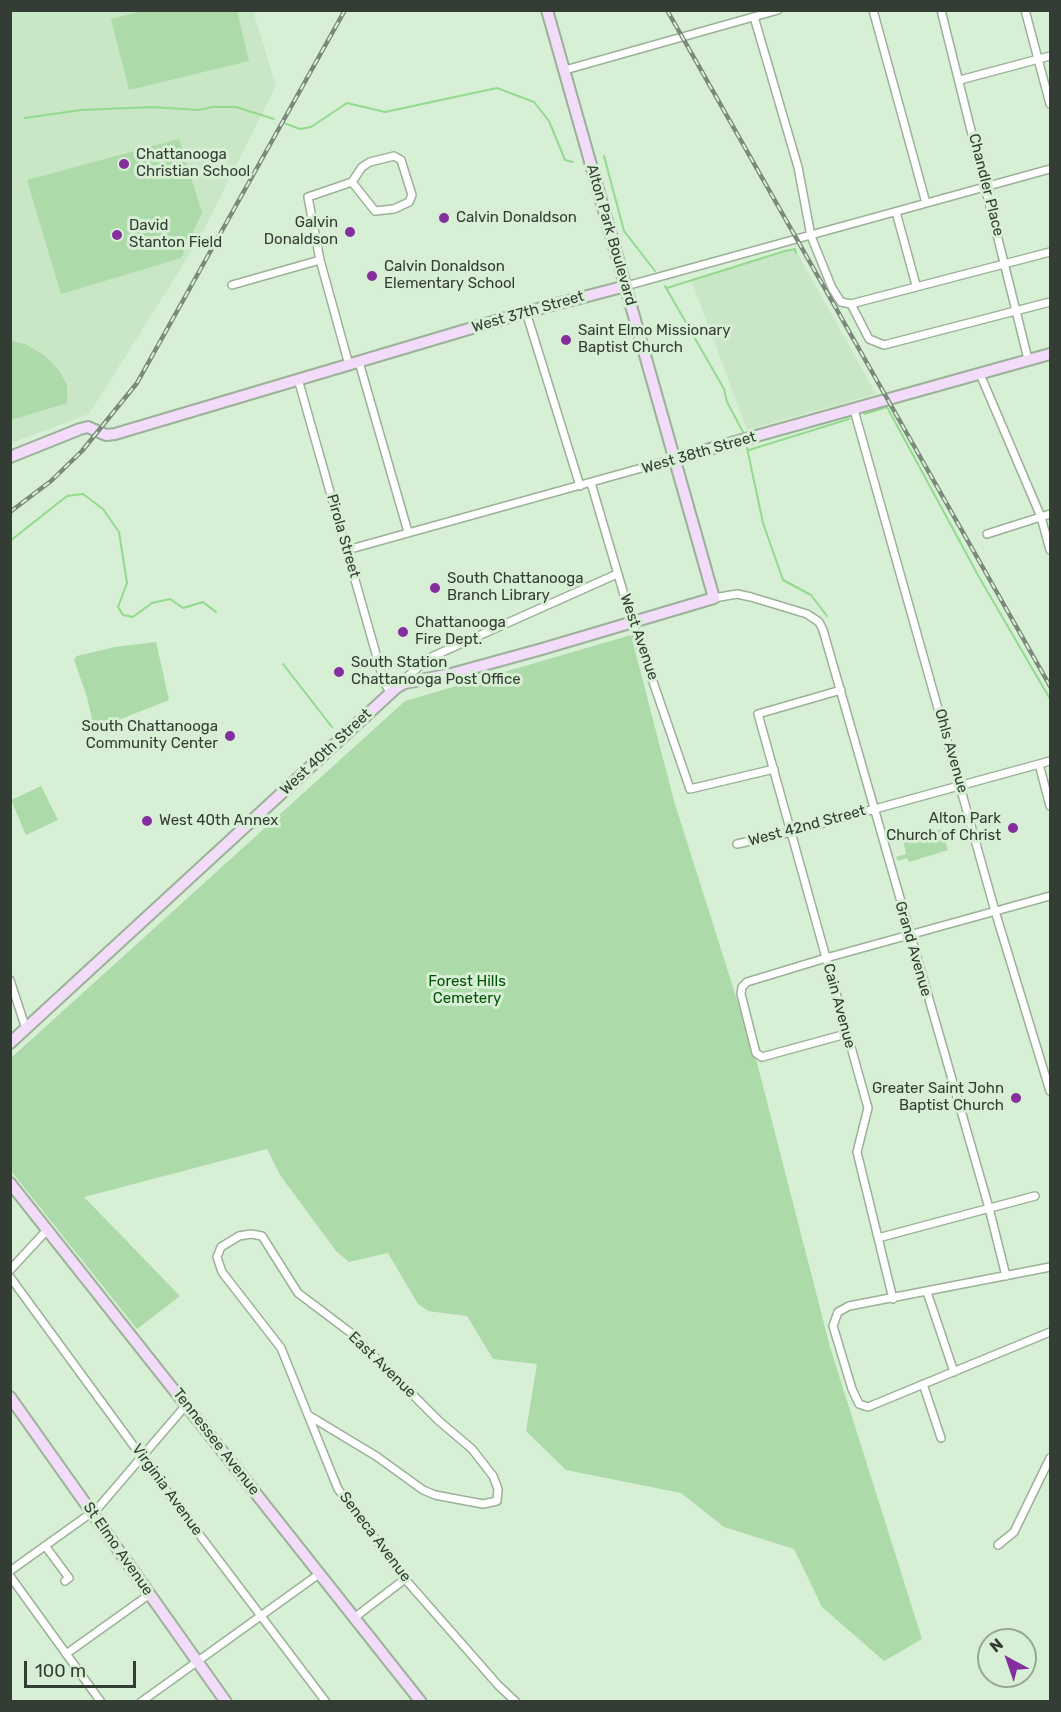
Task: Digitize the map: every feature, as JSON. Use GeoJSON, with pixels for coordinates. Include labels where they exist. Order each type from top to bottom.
{"type":"FeatureCollection","features":[{"type":"Feature","properties":{"kind":"main road","name":"Alton Park Boulevard"},"geometry":{"type":"LineString","coordinates":[[547,10],[714,598]]}},
{"type":"Feature","properties":{"kind":"main road","name":"West 37th Street"},"geometry":{"type":"LineString","coordinates":[[10,457],[80,429],[88,427],[106,435],[115,434],[526,312],[626,286]]}},
{"type":"Feature","properties":{"kind":"main road","name":"West 38th Street"},"geometry":{"type":"LineString","coordinates":[[674,459],[1050,354]]}},
{"type":"Feature","properties":{"kind":"main road","name":"West 40th Street"},"geometry":{"type":"LineString","coordinates":[[10,1043],[393,690],[405,683],[463,671],[714,598]]}},
{"type":"Feature","properties":{"kind":"main road","name":"Tennessee Avenue"},"geometry":{"type":"LineString","coordinates":[[10,1183],[421,1701]]}},
{"type":"Feature","properties":{"kind":"main road","name":"St Elmo Avenue"},"geometry":{"type":"LineString","coordinates":[[10,1397],[226,1701]]}},
{"type":"Feature","properties":{"kind":"street"},"geometry":{"type":"LineString","coordinates":[[565,70],[778,10]]}},
{"type":"Feature","properties":{"kind":"street"},"geometry":{"type":"LineString","coordinates":[[873,10],[926,203]]}},
{"type":"Feature","properties":{"kind":"street","name":"Chandler Place"},"geometry":{"type":"LineString","coordinates":[[940,10],[960,80],[1028,359]]}},
{"type":"Feature","properties":{"kind":"street"},"geometry":{"type":"LineString","coordinates":[[1025,10],[1050,104]]}},
{"type":"Feature","properties":{"kind":"street"},"geometry":{"type":"LineString","coordinates":[[754,17],[798,167],[811,236],[832,288],[842,302],[851,304],[916,285],[1050,252]]}},
{"type":"Feature","properties":{"kind":"street"},"geometry":{"type":"LineString","coordinates":[[960,80],[1050,56]]}},
{"type":"Feature","properties":{"kind":"street"},"geometry":{"type":"LineString","coordinates":[[352,182],[375,212],[394,209],[408,202],[412,195],[401,160],[394,156],[370,162],[362,167],[352,182],[308,197],[320,260],[408,532]]}},
{"type":"Feature","properties":{"kind":"street","name":"West 37th Street"},"geometry":{"type":"LineString","coordinates":[[626,286],[1050,169]]}},
{"type":"Feature","properties":{"kind":"street"},"geometry":{"type":"LineString","coordinates":[[896,212],[916,285]]}},
{"type":"Feature","properties":{"kind":"street"},"geometry":{"type":"LineString","coordinates":[[232,285],[320,260]]}},
{"type":"Feature","properties":{"kind":"street"},"geometry":{"type":"LineString","coordinates":[[851,304],[869,339],[884,345],[1050,302]]}},
{"type":"Feature","properties":{"kind":"street"},"geometry":{"type":"LineString","coordinates":[[526,312],[580,486]]}},
{"type":"Feature","properties":{"kind":"street"},"geometry":{"type":"LineString","coordinates":[[980,374],[1041,517],[1050,550]]}},
{"type":"Feature","properties":{"kind":"street","name":"Pirola Street"},"geometry":{"type":"LineString","coordinates":[[298,379],[384,682],[393,690]]}},
{"type":"Feature","properties":{"kind":"street","name":"Ohls Avenue"},"geometry":{"type":"LineString","coordinates":[[854,410],[995,911],[1050,1091]]}},
{"type":"Feature","properties":{"kind":"street","name":"West 38th Street"},"geometry":{"type":"LineString","coordinates":[[347,550],[674,459]]}},
{"type":"Feature","properties":{"kind":"street","name":"West Avenue"},"geometry":{"type":"LineString","coordinates":[[591,483],[617,574],[690,789],[774,769]]}},
{"type":"Feature","properties":{"kind":"street"},"geometry":{"type":"LineString","coordinates":[[987,534],[1050,514]]}},
{"type":"Feature","properties":{"kind":"street"},"geometry":{"type":"LineString","coordinates":[[393,690],[429,658],[617,574]]}},
{"type":"Feature","properties":{"kind":"street","name":"West 40th Street"},"geometry":{"type":"LineString","coordinates":[[714,598],[726,595],[744,596],[807,614],[819,622]]}},
{"type":"Feature","properties":{"kind":"street","name":"Grand Avenue"},"geometry":{"type":"LineString","coordinates":[[819,622],[841,690],[909,935],[989,1208],[1006,1276]]}},
{"type":"Feature","properties":{"kind":"street","name":"Cain Avenue"},"geometry":{"type":"LineString","coordinates":[[841,690],[758,714],[868,1108],[857,1152],[893,1299]]}},
{"type":"Feature","properties":{"kind":"street","name":"West 42nd Street"},"geometry":{"type":"LineString","coordinates":[[737,844],[791,832],[1050,761]]}},
{"type":"Feature","properties":{"kind":"street"},"geometry":{"type":"LineString","coordinates":[[1039,764],[1050,806]]}},
{"type":"Feature","properties":{"kind":"street"},"geometry":{"type":"LineString","coordinates":[[846,1034],[762,1057],[756,1053],[741,994],[742,987],[747,982],[826,958],[1050,896]]}},
{"type":"Feature","properties":{"kind":"street"},"geometry":{"type":"LineString","coordinates":[[10,980],[26,1029]]}},
{"type":"Feature","properties":{"kind":"street"},"geometry":{"type":"LineString","coordinates":[[878,1238],[1035,1196]]}},
{"type":"Feature","properties":{"kind":"street"},"geometry":{"type":"LineString","coordinates":[[10,1270],[48,1228]]}},
{"type":"Feature","properties":{"kind":"street","name":"East Avenue"},"geometry":{"type":"LineString","coordinates":[[217,1257],[221,1247],[239,1236],[251,1234],[262,1236],[298,1293],[351,1333],[484,1462],[498,1489],[496,1501],[483,1504],[435,1495],[423,1490],[376,1456],[308,1415]]}},
{"type":"Feature","properties":{"kind":"street","name":"Seneca Avenue"},"geometry":{"type":"LineString","coordinates":[[217,1257],[222,1272],[281,1348],[338,1489],[405,1579],[498,1685],[516,1701]]}},
{"type":"Feature","properties":{"kind":"street"},"geometry":{"type":"LineString","coordinates":[[1050,1267],[849,1306],[838,1312],[833,1326],[852,1389],[859,1404],[868,1407],[1050,1332]]}},
{"type":"Feature","properties":{"kind":"street","name":"Virginia Avenue"},"geometry":{"type":"LineString","coordinates":[[10,1277],[326,1701]]}},
{"type":"Feature","properties":{"kind":"street"},"geometry":{"type":"LineString","coordinates":[[927,1292],[954,1372]]}},
{"type":"Feature","properties":{"kind":"street"},"geometry":{"type":"LineString","coordinates":[[923,1384],[941,1438]]}},
{"type":"Feature","properties":{"kind":"street"},"geometry":{"type":"LineString","coordinates":[[10,1571],[92,1513],[187,1404]]}},
{"type":"Feature","properties":{"kind":"street"},"geometry":{"type":"LineString","coordinates":[[998,1545],[1014,1532],[1050,1458]]}},
{"type":"Feature","properties":{"kind":"street"},"geometry":{"type":"LineString","coordinates":[[46,1547],[69,1578],[65,1581]]}},
{"type":"Feature","properties":{"kind":"street"},"geometry":{"type":"LineString","coordinates":[[141,1701],[319,1574]]}},
{"type":"Feature","properties":{"kind":"street"},"geometry":{"type":"LineString","coordinates":[[10,1576],[101,1701]]}},
{"type":"Feature","properties":{"kind":"street"},"geometry":{"type":"LineString","coordinates":[[354,1618],[405,1579]]}},
{"type":"Feature","properties":{"kind":"street"},"geometry":{"type":"LineString","coordinates":[[66,1654],[150,1594]]}},
{"type":"Feature","properties":{"kind":"shaded area","name":"Chattanooga Christian School"},"geometry":{"type":"Polygon","coordinates":[[[11,11],[253,11],[276,86],[198,241],[89,414],[11,443],[11,11]]]}},
{"type":"Feature","properties":{"kind":"shaded area"},"geometry":{"type":"Polygon","coordinates":[[[795,249],[876,394],[747,430],[691,279],[795,249]]]}},
{"type":"Feature","properties":{"kind":"green space"},"geometry":{"type":"Polygon","coordinates":[[[147,10],[237,11],[249,61],[129,90],[111,19],[147,10]]]}},
{"type":"Feature","properties":{"kind":"green space","name":"David Stanton Field"},"geometry":{"type":"Polygon","coordinates":[[[179,139],[202,213],[181,258],[61,294],[27,180],[179,139]]]}},
{"type":"Feature","properties":{"kind":"green space"},"geometry":{"type":"Polygon","coordinates":[[[10,341],[25,344],[44,355],[58,369],[67,385],[67,403],[11,420],[10,341]]]}},
{"type":"Feature","properties":{"kind":"green space","name":"Forest Hills Cemetery"},"geometry":{"type":"Polygon","coordinates":[[[631,635],[674,801],[757,1063],[830,1347],[922,1639],[884,1661],[822,1607],[794,1549],[724,1527],[681,1493],[566,1470],[526,1431],[537,1364],[493,1359],[467,1316],[428,1311],[418,1304],[388,1253],[349,1262],[336,1251],[280,1175],[267,1149],[84,1197],[180,1296],[137,1329],[11,1171],[11,1058],[405,701],[631,635]]]}},
{"type":"Feature","properties":{"kind":"green space"},"geometry":{"type":"Polygon","coordinates":[[[156,642],[169,700],[98,728],[94,727],[87,697],[74,660],[77,656],[115,647],[156,642]]]}},
{"type":"Feature","properties":{"kind":"green space"},"geometry":{"type":"Polygon","coordinates":[[[41,786],[58,820],[26,835],[11,800],[41,786]]]}},
{"type":"Feature","properties":{"kind":"green space"},"geometry":{"type":"Polygon","coordinates":[[[942,829],[948,850],[909,862],[907,858],[898,861],[896,857],[906,854],[903,840],[942,829]]]}},
{"type":"Feature","properties":{"kind":"waterway"},"geometry":{"type":"LineString","coordinates":[[284,123],[300,129],[311,127],[347,103],[385,112],[497,88],[534,102],[549,121],[565,160],[573,162]]}},
{"type":"Feature","properties":{"kind":"waterway"},"geometry":{"type":"LineString","coordinates":[[25,118],[81,110],[152,107],[199,110],[212,107],[236,107],[274,119]]}},
{"type":"Feature","properties":{"kind":"waterway"},"geometry":{"type":"LineString","coordinates":[[604,156],[624,231],[655,271]]}},
{"type":"Feature","properties":{"kind":"waterway"},"geometry":{"type":"LineString","coordinates":[[667,288],[785,251],[795,249],[796,253]]}},
{"type":"Feature","properties":{"kind":"waterway"},"geometry":{"type":"LineString","coordinates":[[665,286],[724,389],[727,402],[743,432]]}},
{"type":"Feature","properties":{"kind":"waterway"},"geometry":{"type":"LineString","coordinates":[[865,414],[887,407],[979,577],[1050,699]]}},
{"type":"Feature","properties":{"kind":"waterway"},"geometry":{"type":"LineString","coordinates":[[749,450],[849,419]]}},
{"type":"Feature","properties":{"kind":"waterway"},"geometry":{"type":"LineString","coordinates":[[747,448],[763,523],[783,580],[811,595],[827,616]]}},
{"type":"Feature","properties":{"kind":"waterway"},"geometry":{"type":"LineString","coordinates":[[10,541],[67,496],[83,494],[103,509],[119,532],[127,583],[118,607],[123,615],[133,617],[152,603],[170,599],[183,608],[203,602],[216,612]]}},
{"type":"Feature","properties":{"kind":"waterway"},"geometry":{"type":"LineString","coordinates":[[283,664],[332,727]]}},
{"type":"Feature","properties":{"kind":"railway"},"geometry":{"type":"LineString","coordinates":[[10,512],[51,481],[82,451],[137,383],[345,10]]}},
{"type":"Feature","properties":{"kind":"railway"},"geometry":{"type":"LineString","coordinates":[[667,10],[1050,686]]}},
{"type":"Feature","properties":{"kind":"place","name":"Chattanooga Christian School"},"geometry":{"type":"Point","coordinates":[124,164]}},
{"type":"Feature","properties":{"kind":"place","name":"Calvin Donaldson"},"geometry":{"type":"Point","coordinates":[444,218]}},
{"type":"Feature","properties":{"kind":"place","name":"Galvin Donaldson"},"geometry":{"type":"Point","coordinates":[350,232]}},
{"type":"Feature","properties":{"kind":"place","name":"David Stanton Field"},"geometry":{"type":"Point","coordinates":[117,235]}},
{"type":"Feature","properties":{"kind":"place","name":"Calvin Donaldson Elementary School"},"geometry":{"type":"Point","coordinates":[372,276]}},
{"type":"Feature","properties":{"kind":"place","name":"Saint Elmo Missionary Baptist Church"},"geometry":{"type":"Point","coordinates":[566,340]}},
{"type":"Feature","properties":{"kind":"place","name":"South Chattanooga Branch Library"},"geometry":{"type":"Point","coordinates":[435,588]}},
{"type":"Feature","properties":{"kind":"place","name":"Chattanooga Fire Dept."},"geometry":{"type":"Point","coordinates":[403,632]}},
{"type":"Feature","properties":{"kind":"place","name":"South Station Chattanooga Post Office"},"geometry":{"type":"Point","coordinates":[339,672]}},
{"type":"Feature","properties":{"kind":"place","name":"South Chattanooga Community Center"},"geometry":{"type":"Point","coordinates":[230,736]}},
{"type":"Feature","properties":{"kind":"place","name":"West 40th Annex"},"geometry":{"type":"Point","coordinates":[147,821]}},
{"type":"Feature","properties":{"kind":"place","name":"Alton Park Church of Christ"},"geometry":{"type":"Point","coordinates":[1013,828]}},
{"type":"Feature","properties":{"kind":"place","name":"Greater Saint John Baptist Church"},"geometry":{"type":"Point","coordinates":[1016,1098]}}]}
